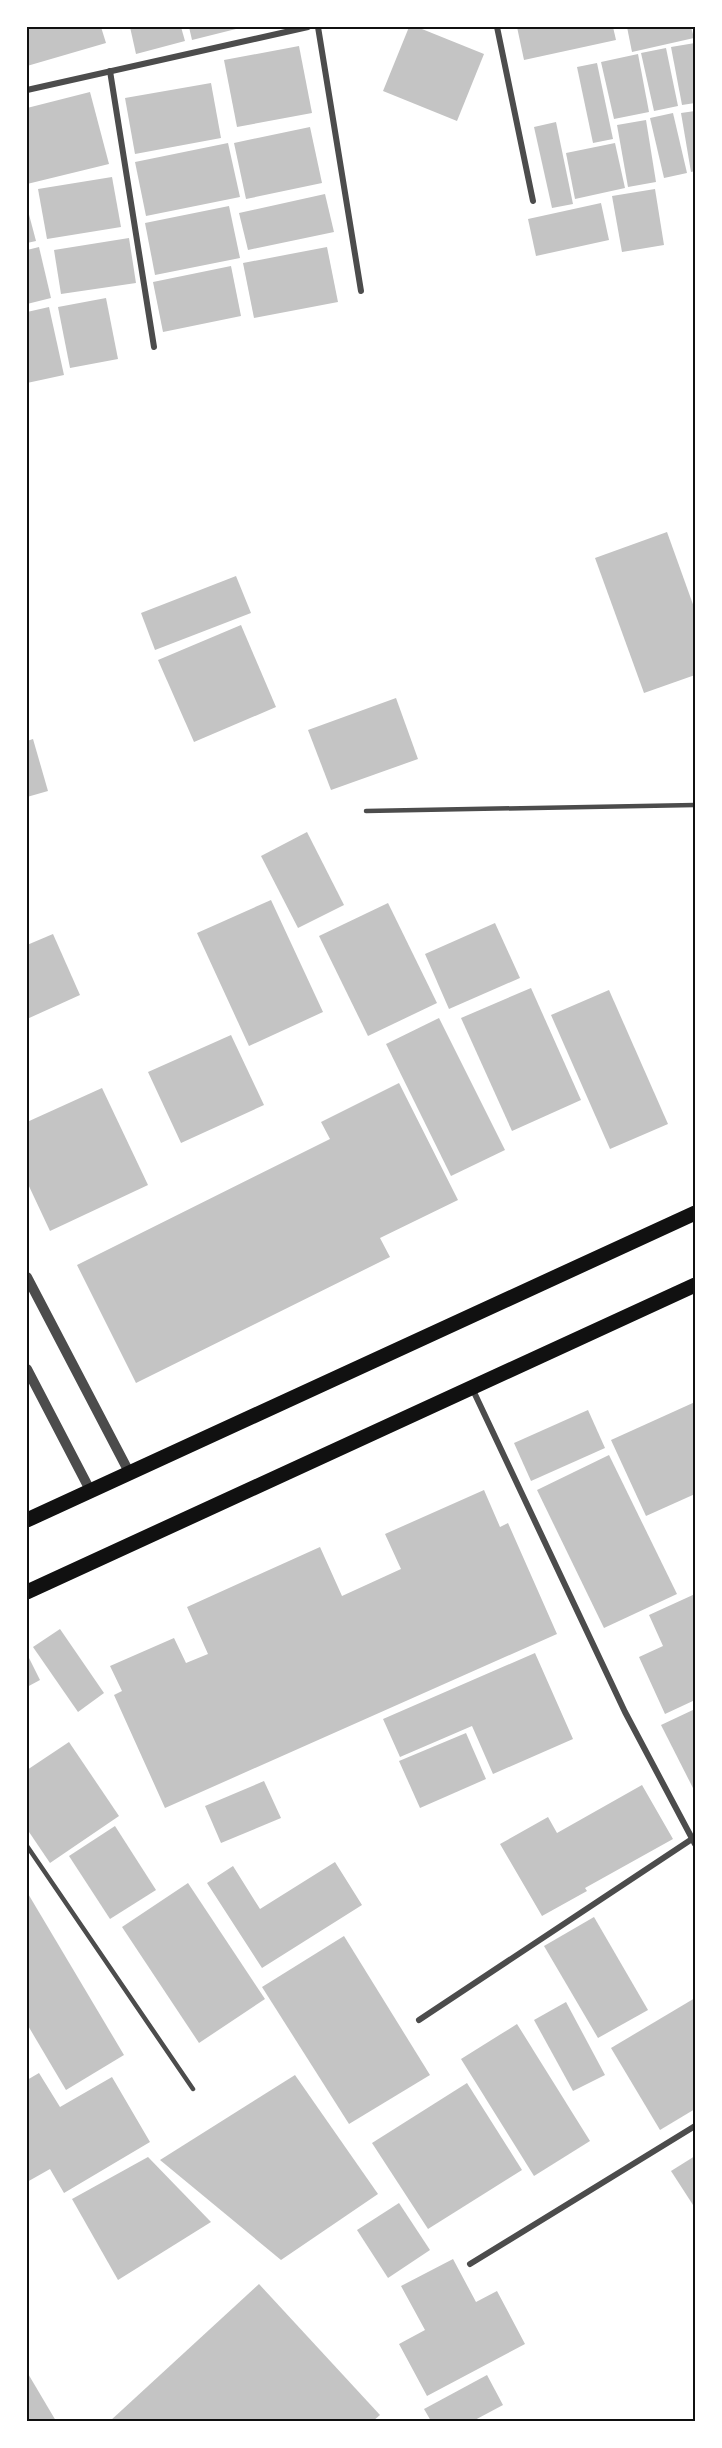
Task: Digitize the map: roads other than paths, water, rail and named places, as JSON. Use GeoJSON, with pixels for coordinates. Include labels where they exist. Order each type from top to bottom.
{"type":"FeatureCollection","features":[{"type":"Feature","properties":{"kind":"main road"},"geometry":{"type":"LineString","coordinates":[[27,1520],[695,1213]]}},
{"type":"Feature","properties":{"kind":"main road"},"geometry":{"type":"LineString","coordinates":[[27,1592],[695,1285]]}},
{"type":"Feature","properties":{"kind":"street"},"geometry":{"type":"LineString","coordinates":[[27,90],[308,27]]}},
{"type":"Feature","properties":{"kind":"street"},"geometry":{"type":"LineString","coordinates":[[318,27],[361,291]]}},
{"type":"Feature","properties":{"kind":"street"},"geometry":{"type":"LineString","coordinates":[[496,27],[533,201]]}},
{"type":"Feature","properties":{"kind":"street"},"geometry":{"type":"LineString","coordinates":[[110,71],[154,347]]}},
{"type":"Feature","properties":{"kind":"street"},"geometry":{"type":"LineString","coordinates":[[27,1277],[129,1472]]}},
{"type":"Feature","properties":{"kind":"street"},"geometry":{"type":"LineString","coordinates":[[27,1369],[90,1490]]}},
{"type":"Feature","properties":{"kind":"street"},"geometry":{"type":"LineString","coordinates":[[419,2020],[694,1841],[625,1712],[472,1387]]}},
{"type":"Feature","properties":{"kind":"street"},"geometry":{"type":"LineString","coordinates":[[470,2264],[695,2126]]}},
{"type":"Feature","properties":{"kind":"lane"},"geometry":{"type":"LineString","coordinates":[[366,811],[695,806]]}},
{"type":"Feature","properties":{"kind":"lane"},"geometry":{"type":"LineString","coordinates":[[27,1846],[192,2089]]}}]}
